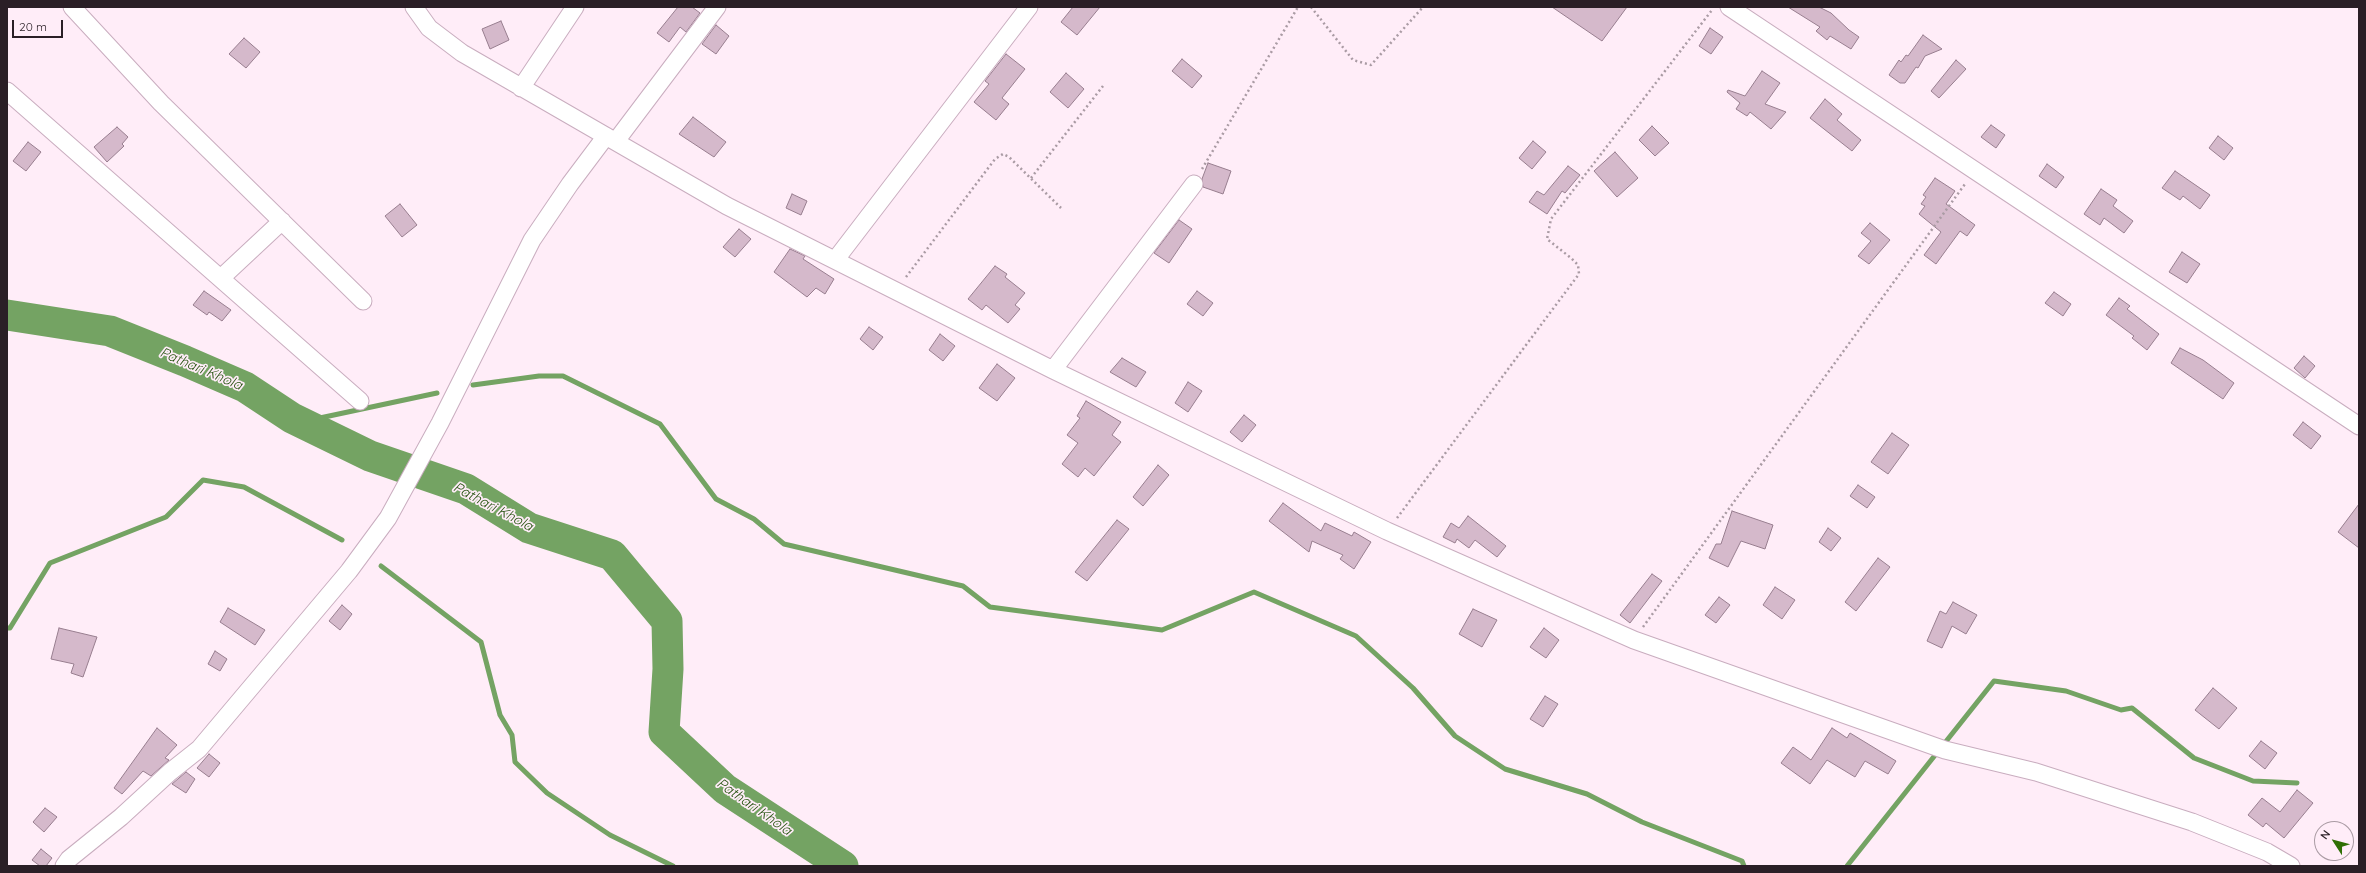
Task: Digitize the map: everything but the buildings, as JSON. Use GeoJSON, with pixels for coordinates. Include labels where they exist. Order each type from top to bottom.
{"type":"FeatureCollection","features":[{"type":"Feature","properties":{"kind":"street"},"geometry":{"type":"LineString","coordinates":[[72,7],[161,104],[363,301]]}},
{"type":"Feature","properties":{"kind":"street"},"geometry":{"type":"LineString","coordinates":[[414,7],[429,28],[462,53],[728,206],[836,259],[1053,370],[1387,531],[1634,640],[1945,750],[2036,772],[2192,822],[2267,852],[2291,866]]}},
{"type":"Feature","properties":{"kind":"street"},"geometry":{"type":"LineString","coordinates":[[521,88],[575,7]]}},
{"type":"Feature","properties":{"kind":"street"},"geometry":{"type":"LineString","coordinates":[[64,866],[69,859],[121,817],[170,772],[199,749],[349,571],[388,518],[440,423],[532,240],[570,184],[611,138],[717,7]]}},
{"type":"Feature","properties":{"kind":"street"},"geometry":{"type":"LineString","coordinates":[[836,259],[1029,7]]}},
{"type":"Feature","properties":{"kind":"street"},"geometry":{"type":"LineString","coordinates":[[1729,7],[2359,426]]}},
{"type":"Feature","properties":{"kind":"street"},"geometry":{"type":"LineString","coordinates":[[7,91],[360,401]]}},
{"type":"Feature","properties":{"kind":"street"},"geometry":{"type":"LineString","coordinates":[[1053,370],[1194,184]]}},
{"type":"Feature","properties":{"kind":"street"},"geometry":{"type":"LineString","coordinates":[[221,278],[282,221]]}},
{"type":"Feature","properties":{"kind":"path"},"geometry":{"type":"LineString","coordinates":[[1194,184],[1298,7]]}},
{"type":"Feature","properties":{"kind":"path"},"geometry":{"type":"LineString","coordinates":[[1311,7],[1353,60],[1371,65],[1423,7]]}},
{"type":"Feature","properties":{"kind":"path"},"geometry":{"type":"LineString","coordinates":[[1387,531],[1579,274],[1578,266],[1548,238],[1551,219],[1715,7]]}},
{"type":"Feature","properties":{"kind":"path"},"geometry":{"type":"LineString","coordinates":[[1031,178],[1103,86]]}},
{"type":"Feature","properties":{"kind":"path"},"geometry":{"type":"LineString","coordinates":[[898,291],[914,265],[995,159],[1003,154],[1009,157],[1061,208]]}},
{"type":"Feature","properties":{"kind":"path"},"geometry":{"type":"LineString","coordinates":[[1634,640],[1975,170]]}},
{"type":"Feature","properties":{"kind":"waterway","name":"Pathari Khola"},"geometry":{"type":"LineString","coordinates":[[7,315],[110,331],[245,387],[292,418],[370,456],[466,489],[529,528],[612,555],[667,621],[668,669],[664,732],[725,789],[843,866]]}},
{"type":"Feature","properties":{"kind":"waterway"},"geometry":{"type":"LineString","coordinates":[[473,385],[539,376],[563,376],[660,424],[716,499],[754,519],[784,544],[963,586],[990,607],[1162,630],[1254,592],[1356,636],[1413,688],[1455,736],[1505,769],[1587,794],[1642,822],[1742,861],[1744,866]]}},
{"type":"Feature","properties":{"kind":"waterway"},"geometry":{"type":"LineString","coordinates":[[301,422],[437,393]]}},
{"type":"Feature","properties":{"kind":"waterway"},"geometry":{"type":"LineString","coordinates":[[7,628],[10,628],[50,563],[166,517],[203,480],[244,487],[342,540]]}},
{"type":"Feature","properties":{"kind":"waterway"},"geometry":{"type":"LineString","coordinates":[[381,566],[481,642],[500,715],[512,735],[515,762],[547,793],[610,835],[673,866]]}},
{"type":"Feature","properties":{"kind":"waterway"},"geometry":{"type":"LineString","coordinates":[[1847,866],[1994,681],[2066,691],[2121,710],[2132,708],[2194,758],[2253,781],[2297,783]]}}]}
